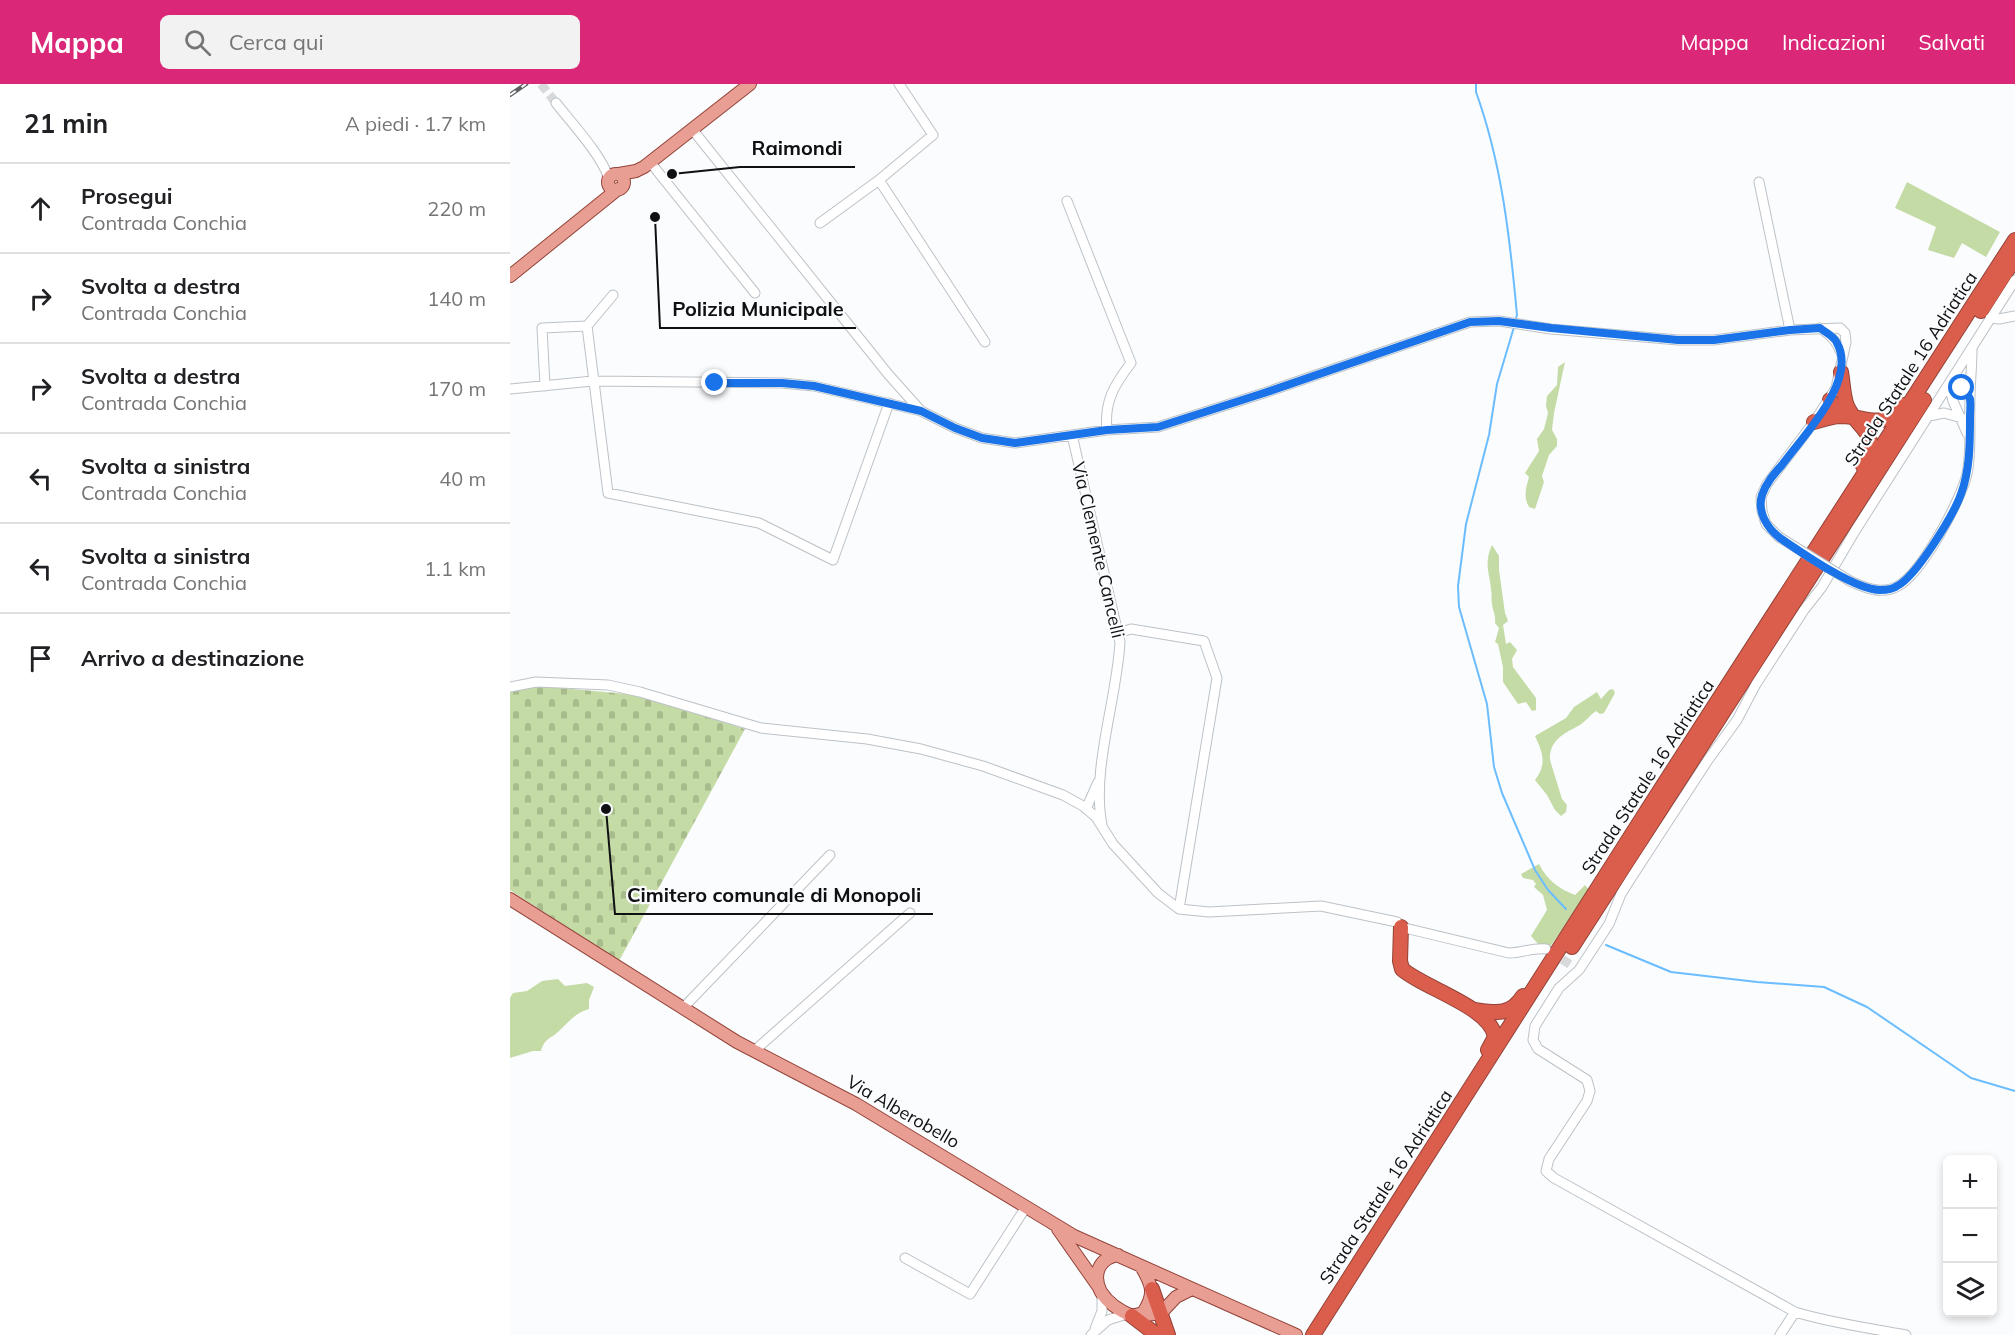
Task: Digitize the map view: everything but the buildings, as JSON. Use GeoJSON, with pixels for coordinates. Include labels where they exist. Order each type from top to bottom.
{"type":"FeatureCollection","features":[{"type":"Feature","properties":{"kind":"highway","name":"Strada Statale 16 Adriatica"},"geometry":{"type":"LineString","coordinates":[[1313,1335],[1452,1117],[1550,954],[1657,795],[2015,240]]}},
{"type":"Feature","properties":{"kind":"highway","name":"Strada Statale 16 Adriatica"},"geometry":{"type":"LineString","coordinates":[[1323,1335],[2015,258]]}},
{"type":"Feature","properties":{"kind":"highway"},"geometry":{"type":"LineString","coordinates":[[1841,372],[1849,413]]}},
{"type":"Feature","properties":{"kind":"highway"},"geometry":{"type":"LineString","coordinates":[[1814,422],[1849,413],[1880,421],[1894,416],[1926,379]]}},
{"type":"Feature","properties":{"kind":"highway"},"geometry":{"type":"LineString","coordinates":[[1830,400],[1839,401],[1865,429],[1870,443],[1868,456],[1833,523]]}},
{"type":"Feature","properties":{"kind":"highway"},"geometry":{"type":"LineString","coordinates":[[1399,920],[1402,969],[1474,1010],[1489,1024],[1495,1036],[1459,1096],[1452,1117]]}},
{"type":"Feature","properties":{"kind":"highway"},"geometry":{"type":"LineString","coordinates":[[1474,1010],[1508,1011],[1516,1006],[1550,954]]}},
{"type":"Feature","properties":{"kind":"highway"},"geometry":{"type":"LineString","coordinates":[[1152,1289],[1168,1335]]}},
{"type":"Feature","properties":{"kind":"highway"},"geometry":{"type":"LineString","coordinates":[[1132,1315],[1157,1335]]}},
{"type":"Feature","properties":{"kind":"main road"},"geometry":{"type":"LineString","coordinates":[[510,276],[592,209],[615,181],[650,162],[750,84]]}},
{"type":"Feature","properties":{"kind":"main road","name":"Via Alberobello"},"geometry":{"type":"LineString","coordinates":[[510,899],[754,1051],[856,1104],[1074,1236],[1293,1334]]}},
{"type":"Feature","properties":{"kind":"main road"},"geometry":{"type":"LineString","coordinates":[[1054,1223],[1101,1291],[1113,1305],[1132,1315],[1161,1313],[1176,1297],[1192,1289]]}},
{"type":"Feature","properties":{"kind":"main road"},"geometry":{"type":"LineString","coordinates":[[1101,1291],[1098,1277],[1100,1264],[1109,1257],[1118,1255]]}},
{"type":"Feature","properties":{"kind":"main road"},"geometry":{"type":"LineString","coordinates":[[1132,1315],[1147,1306],[1152,1289],[1141,1266]]}},
{"type":"Feature","properties":{"kind":"street"},"geometry":{"type":"LineString","coordinates":[[820,224],[879,180],[933,135],[899,84]]}},
{"type":"Feature","properties":{"kind":"street"},"geometry":{"type":"LineString","coordinates":[[556,103],[615,181]]}},
{"type":"Feature","properties":{"kind":"street"},"geometry":{"type":"LineString","coordinates":[[692,129],[888,374],[921,411]]}},
{"type":"Feature","properties":{"kind":"street"},"geometry":{"type":"LineString","coordinates":[[650,162],[755,293]]}},
{"type":"Feature","properties":{"kind":"street"},"geometry":{"type":"LineString","coordinates":[[879,180],[985,342]]}},
{"type":"Feature","properties":{"kind":"street"},"geometry":{"type":"LineString","coordinates":[[1759,182],[1790,330]]}},
{"type":"Feature","properties":{"kind":"street"},"geometry":{"type":"LineString","coordinates":[[1067,201],[1131,363],[1119,378],[1110,396],[1106,415],[1107,430]]}},
{"type":"Feature","properties":{"kind":"street"},"geometry":{"type":"LineString","coordinates":[[1906,1335],[1823,1321],[1795,1312],[1554,1178],[1546,1171],[1549,1159],[1587,1101],[1590,1091],[1587,1080],[1538,1049],[1533,1040],[1535,1026],[1559,988],[1609,924],[1630,878],[1737,720],[1762,675],[1804,610],[1822,587],[1855,531],[2015,280]]}},
{"type":"Feature","properties":{"kind":"street"},"geometry":{"type":"LineString","coordinates":[[613,295],[587,326],[608,493],[759,523],[834,560],[889,403]]}},
{"type":"Feature","properties":{"kind":"street"},"geometry":{"type":"LineString","coordinates":[[1990,318],[2015,316]]}},
{"type":"Feature","properties":{"kind":"street"},"geometry":{"type":"LineString","coordinates":[[510,389],[593,381],[782,383],[814,386],[921,411],[982,438],[1015,443],[1107,430],[1158,427],[1470,322],[1523,323],[1551,328],[1678,340],[1714,340],[1790,330],[1840,328],[1845,333],[1846,342],[1841,372],[1830,400],[1767,484],[1761,497],[1762,511],[1766,524],[1779,537],[1850,581],[1869,589],[1882,590],[1898,586],[1912,575],[1950,518],[1961,494],[1967,471],[1970,440],[1972,347]]}},
{"type":"Feature","properties":{"kind":"street"},"geometry":{"type":"LineString","coordinates":[[545,386],[542,328],[587,326]]}},
{"type":"Feature","properties":{"kind":"street"},"geometry":{"type":"LineString","coordinates":[[1820,328],[1837,342]]}},
{"type":"Feature","properties":{"kind":"street"},"geometry":{"type":"LineString","coordinates":[[1840,328],[1837,342],[1842,357]]}},
{"type":"Feature","properties":{"kind":"street"},"geometry":{"type":"LineString","coordinates":[[1949,385],[1962,388],[1970,399]]}},
{"type":"Feature","properties":{"kind":"street"},"geometry":{"type":"LineString","coordinates":[[1949,385],[1953,401],[1970,440]]}},
{"type":"Feature","properties":{"kind":"street"},"geometry":{"type":"LineString","coordinates":[[1929,416],[1944,413],[1962,418]]}},
{"type":"Feature","properties":{"kind":"street","name":"Via Clemente Cancelli"},"geometry":{"type":"LineString","coordinates":[[1072,435],[1120,642],[1119,662],[1096,796],[1102,827]]}},
{"type":"Feature","properties":{"kind":"street"},"geometry":{"type":"LineString","coordinates":[[1118,633],[1131,629],[1204,641],[1217,678],[1179,909]]}},
{"type":"Feature","properties":{"kind":"street"},"geometry":{"type":"LineString","coordinates":[[510,687],[536,682],[608,685],[640,692],[761,728],[830,734],[921,749],[983,765],[1063,795],[1088,811],[1113,844],[1158,893],[1172,906],[1179,909],[1209,912],[1321,906],[1399,920],[1509,953],[1520,953],[1539,948],[1550,954]]}},
{"type":"Feature","properties":{"kind":"street"},"geometry":{"type":"LineString","coordinates":[[1077,803],[1096,796],[1094,810],[1088,811]]}},
{"type":"Feature","properties":{"kind":"street"},"geometry":{"type":"LineString","coordinates":[[683,1008],[830,855]]}},
{"type":"Feature","properties":{"kind":"street"},"geometry":{"type":"LineString","coordinates":[[754,1051],[910,914]]}},
{"type":"Feature","properties":{"kind":"street"},"geometry":{"type":"LineString","coordinates":[[905,1258],[970,1294],[1026,1207]]}},
{"type":"Feature","properties":{"kind":"street"},"geometry":{"type":"LineString","coordinates":[[1093,1333],[1102,1311],[1101,1291]]}},
{"type":"Feature","properties":{"kind":"street"},"geometry":{"type":"LineString","coordinates":[[1780,1335],[1795,1312]]}},
{"type":"Feature","properties":{"kind":"street"},"geometry":{"type":"LineString","coordinates":[[1093,1333],[1108,1320],[1132,1315]]}},
{"type":"Feature","properties":{"kind":"green space"},"geometry":{"type":"Polygon","coordinates":[[[1907,182],[2000,232],[1986,257],[1962,243],[1954,258],[1928,250],[1936,227],[1895,208],[1907,182]]]}},
{"type":"Feature","properties":{"kind":"green space"},"geometry":{"type":"Polygon","coordinates":[[[1565,362],[1552,430],[1557,439],[1557,446],[1549,455],[1542,476],[1544,482],[1535,509],[1529,507],[1526,499],[1529,477],[1525,473],[1539,451],[1537,439],[1544,429],[1548,413],[1547,396],[1557,385],[1558,367],[1565,362]]]}},
{"type":"Feature","properties":{"kind":"green space"},"geometry":{"type":"Polygon","coordinates":[[[1492,545],[1499,556],[1499,570],[1508,621],[1503,625],[1506,644],[1510,642],[1517,650],[1512,659],[1513,667],[1536,698],[1536,710],[1532,711],[1526,702],[1518,704],[1503,682],[1503,667],[1498,644],[1495,642],[1499,628],[1495,623],[1488,567],[1492,545]]]}},
{"type":"Feature","properties":{"kind":"green space"},"geometry":{"type":"Polygon","coordinates":[[[539,686],[638,695],[745,729],[619,961],[510,890],[510,692],[539,686]]]}},
{"type":"Feature","properties":{"kind":"green space"},"geometry":{"type":"Polygon","coordinates":[[[1613,689],[1615,693],[1604,713],[1600,714],[1596,711],[1554,743],[1550,760],[1562,799],[1567,805],[1566,812],[1561,816],[1535,780],[1541,769],[1542,758],[1535,736],[1566,718],[1574,707],[1597,692],[1601,699],[1613,689]]]}},
{"type":"Feature","properties":{"kind":"green space"},"geometry":{"type":"Polygon","coordinates":[[[1539,864],[1550,879],[1564,890],[1575,895],[1585,885],[1590,891],[1549,948],[1540,946],[1531,936],[1547,910],[1543,895],[1534,887],[1536,884],[1533,880],[1523,878],[1521,874],[1539,864]]]}},
{"type":"Feature","properties":{"kind":"green space"},"geometry":{"type":"Polygon","coordinates":[[[558,979],[565,986],[587,983],[594,987],[589,1000],[589,1009],[576,1015],[546,1041],[541,1051],[510,1058],[510,998],[513,993],[527,991],[542,981],[558,979]]]}},
{"type":"Feature","properties":{"kind":"waterway"},"geometry":{"type":"LineString","coordinates":[[1476,84],[1476,92],[1485,119],[1504,202],[1517,315],[1515,321]]}},
{"type":"Feature","properties":{"kind":"waterway"},"geometry":{"type":"LineString","coordinates":[[1514,327],[1497,384],[1489,435],[1466,524],[1458,586],[1459,607],[1487,704],[1494,767],[1502,793],[1535,870],[1548,890],[1566,909]]}},
{"type":"Feature","properties":{"kind":"waterway"},"geometry":{"type":"LineString","coordinates":[[1606,945],[1671,972],[1824,987],[1867,1007],[1971,1078],[2015,1091]]}},
{"type":"Feature","properties":{"kind":"tunnel"},"geometry":{"type":"LineString","coordinates":[[541,84],[556,103]]}},
{"type":"Feature","properties":{"kind":"tunnel"},"geometry":{"type":"LineString","coordinates":[[1551,952],[1571,965]]}},
{"type":"Feature","properties":{"kind":"railway"},"geometry":{"type":"LineString","coordinates":[[510,95],[526,84]]}},
{"type":"Feature","properties":{"kind":"place","name":"Raimondi"},"geometry":{"type":"Point","coordinates":[672,174]}},
{"type":"Feature","properties":{"kind":"place","name":"Polizia Municipale"},"geometry":{"type":"Point","coordinates":[655,217]}},
{"type":"Feature","properties":{"kind":"place","name":"Cimitero comunale di Monopoli"},"geometry":{"type":"Point","coordinates":[606,809]}},
{"type":"Feature","properties":{"kind":"route"},"geometry":{"type":"LineString","coordinates":[[715,383],[782,383],[814,386],[921,411],[982,438],[1015,443],[1107,430],[1158,427],[1470,322],[1523,323],[1551,328],[1678,340],[1714,340],[1820,328],[1837,342],[1842,357],[1841,372],[1836,388],[1830,400],[1767,484],[1761,497],[1762,511],[1766,524],[1779,537],[1850,581],[1869,589],[1882,590],[1898,586],[1912,575],[1950,518],[1961,494],[1967,471],[1970,440],[1970,399],[1962,388]]}}]}
